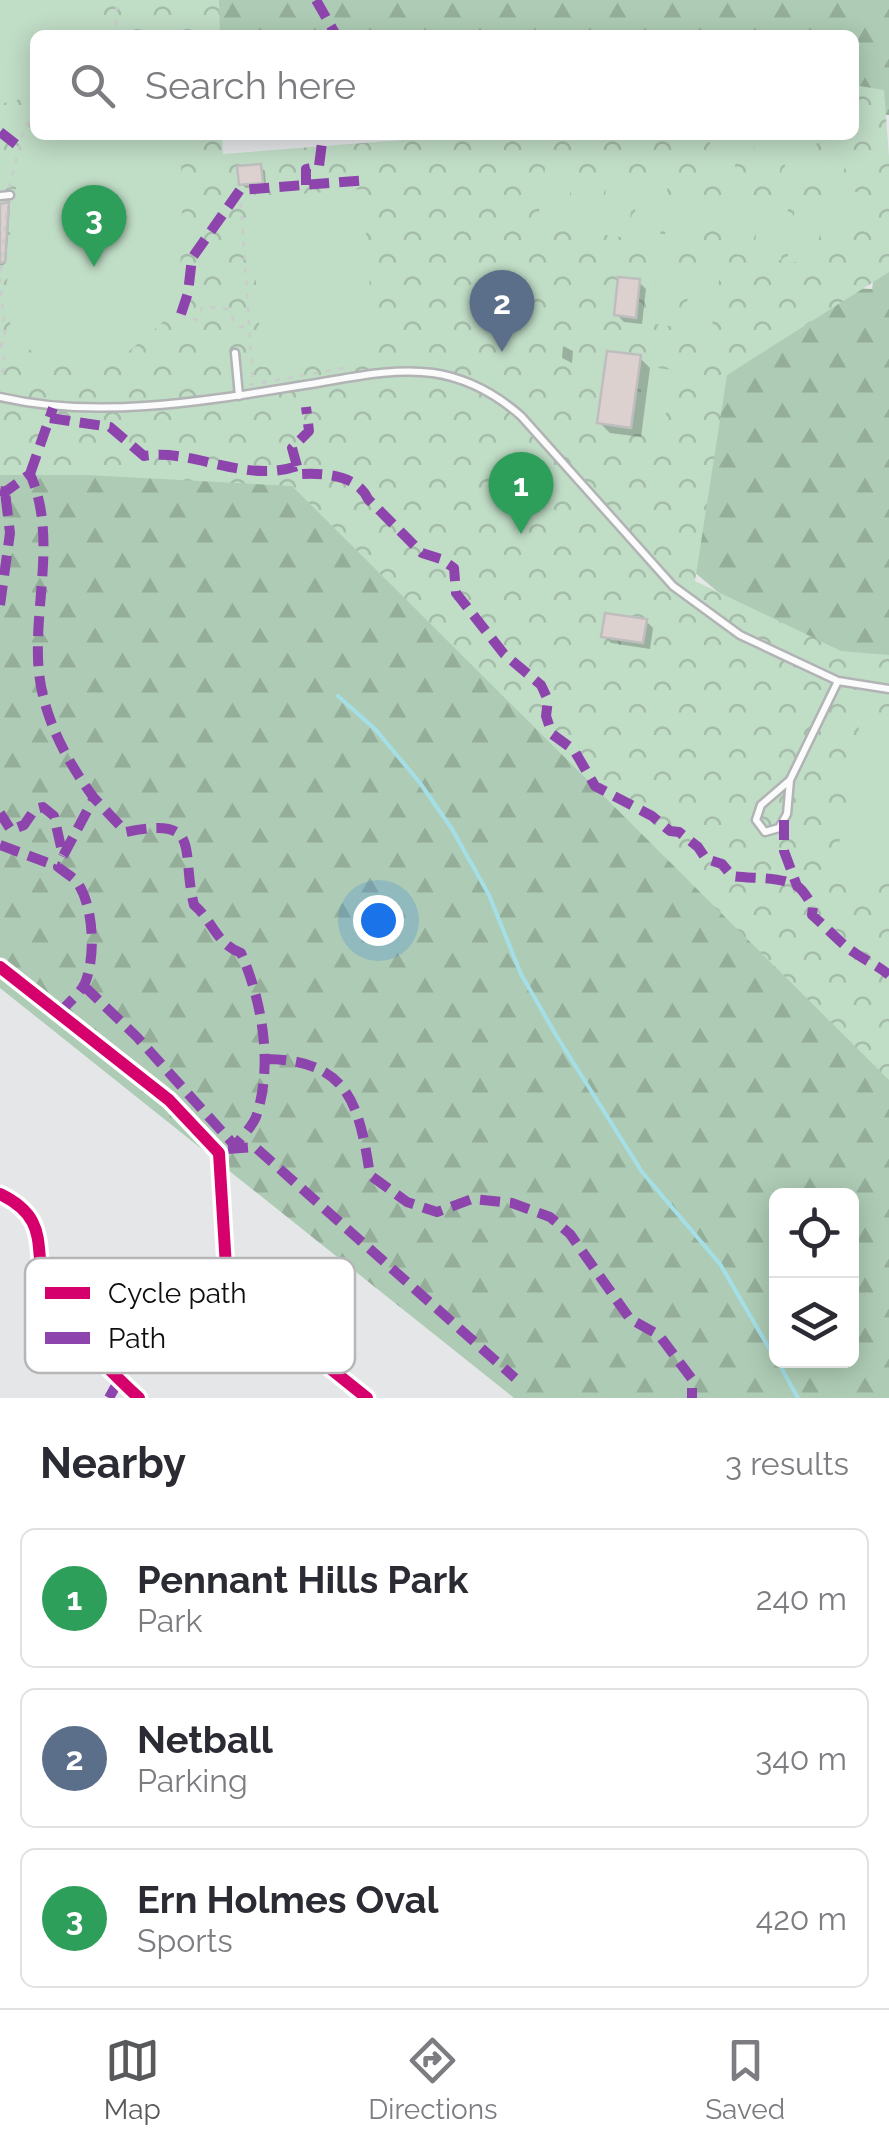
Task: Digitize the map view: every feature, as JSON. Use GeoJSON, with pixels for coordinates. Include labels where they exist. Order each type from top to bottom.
{"type":"FeatureCollection","features":[{"type":"Feature","properties":{"kind":"street"},"geometry":{"type":"LineString","coordinates":[[0,967],[169,1100],[219,1152],[225,1258]]}},
{"type":"Feature","properties":{"kind":"street"},"geometry":{"type":"LineString","coordinates":[[0,1194],[26,1212],[37,1228],[43,1258]]}},
{"type":"Feature","properties":{"kind":"street"},"geometry":{"type":"LineString","coordinates":[[113,1373],[139,1398]]}},
{"type":"Feature","properties":{"kind":"street"},"geometry":{"type":"LineString","coordinates":[[336,1373],[367,1398]]}},
{"type":"Feature","properties":{"kind":"lane"},"geometry":{"type":"LineString","coordinates":[[235,353],[238,392]]}},
{"type":"Feature","properties":{"kind":"lane"},"geometry":{"type":"LineString","coordinates":[[0,397],[61,407],[106,409],[393,372],[434,373],[473,384],[520,416],[673,586],[740,635],[838,681],[889,689]]}},
{"type":"Feature","properties":{"kind":"lane"},"geometry":{"type":"LineString","coordinates":[[790,780],[761,805],[756,820],[764,832],[779,828],[787,814],[790,780],[838,681]]}},
{"type":"Feature","properties":{"kind":"path"},"geometry":{"type":"LineString","coordinates":[[111,30],[116,24],[116,0]]}},
{"type":"Feature","properties":{"kind":"path"},"geometry":{"type":"LineString","coordinates":[[0,380],[6,362],[1,345],[5,337],[0,308],[6,195],[18,146],[30,121]]}},
{"type":"Feature","properties":{"kind":"path"},"geometry":{"type":"LineString","coordinates":[[240,190],[253,383]]}},
{"type":"Feature","properties":{"kind":"path"},"geometry":{"type":"LineString","coordinates":[[181,314],[196,320],[204,306],[227,309],[238,327],[249,326]]}},
{"type":"Feature","properties":{"kind":"path"},"geometry":{"type":"LineString","coordinates":[[238,392],[253,383],[355,368]]}},
{"type":"Feature","properties":{"kind":"green space"},"geometry":{"type":"Polygon","coordinates":[[[0,0],[219,0],[220,30],[30,30],[30,140],[222,140],[223,154],[402,140],[859,140],[859,86],[884,90],[889,157],[889,272],[727,375],[695,581],[841,651],[889,655],[889,1080],[292,486],[86,475],[0,475],[0,0]]]}},
{"type":"Feature","properties":{"kind":"green space"},"geometry":{"type":"Polygon","coordinates":[[[0,0],[103,0],[94,30],[30,30],[30,94],[0,104],[0,0]]]}},
{"type":"Feature","properties":{"kind":"green space"},"geometry":{"type":"Polygon","coordinates":[[[208,0],[889,0],[889,115],[859,112],[859,30],[206,30],[208,0]]]}},
{"type":"Feature","properties":{"kind":"green space"},"geometry":{"type":"Polygon","coordinates":[[[32,140],[179,140],[181,247],[175,304],[151,333],[107,364],[78,369],[51,362],[27,347],[10,323],[6,298],[10,239],[23,162],[32,140]]]}},
{"type":"Feature","properties":{"kind":"green space"},"geometry":{"type":"Polygon","coordinates":[[[710,140],[738,140],[734,174],[706,170],[710,140]]]}},
{"type":"Feature","properties":{"kind":"green space"},"geometry":{"type":"Polygon","coordinates":[[[755,140],[784,140],[779,177],[751,173],[755,140]]]}},
{"type":"Feature","properties":{"kind":"green space"},"geometry":{"type":"Polygon","coordinates":[[[788,140],[817,140],[811,183],[783,179],[788,140]]]}},
{"type":"Feature","properties":{"kind":"green space"},"geometry":{"type":"Polygon","coordinates":[[[823,140],[849,140],[842,182],[817,178],[823,140]]]}},
{"type":"Feature","properties":{"kind":"green space"},"geometry":{"type":"Polygon","coordinates":[[[545,169],[573,173],[565,231],[537,227],[545,169]]]}},
{"type":"Feature","properties":{"kind":"green space"},"geometry":{"type":"Polygon","coordinates":[[[576,173],[604,178],[596,236],[568,232],[576,173]]]}},
{"type":"Feature","properties":{"kind":"green space"},"geometry":{"type":"Polygon","coordinates":[[[608,176],[636,180],[627,238],[599,234],[608,176]]]}},
{"type":"Feature","properties":{"kind":"green space"},"geometry":{"type":"Polygon","coordinates":[[[640,179],[668,184],[659,242],[631,238],[640,179]]]}},
{"type":"Feature","properties":{"kind":"green space"},"geometry":{"type":"Polygon","coordinates":[[[889,180],[889,694],[724,597],[613,504],[744,284],[872,289],[889,180]]]}},
{"type":"Feature","properties":{"kind":"green space"},"geometry":{"type":"Polygon","coordinates":[[[673,182],[701,186],[692,245],[664,241],[673,182]]]}},
{"type":"Feature","properties":{"kind":"green space"},"geometry":{"type":"Polygon","coordinates":[[[831,187],[857,192],[848,243],[823,239],[831,187]]]}},
{"type":"Feature","properties":{"kind":"green space"},"geometry":{"type":"Polygon","coordinates":[[[363,189],[375,358],[262,367],[250,198],[363,189]]]}},
{"type":"Feature","properties":{"kind":"green space"},"geometry":{"type":"Polygon","coordinates":[[[729,194],[757,198],[749,256],[721,252],[729,194]]]}},
{"type":"Feature","properties":{"kind":"green space"},"geometry":{"type":"Polygon","coordinates":[[[761,198],[789,202],[781,260],[753,257],[761,198]]]}},
{"type":"Feature","properties":{"kind":"green space"},"geometry":{"type":"Polygon","coordinates":[[[796,202],[824,207],[815,265],[787,261],[796,202]]]}},
{"type":"Feature","properties":{"kind":"green space"},"geometry":{"type":"Polygon","coordinates":[[[657,264],[685,269],[676,327],[648,323],[657,264]]]}},
{"type":"Feature","properties":{"kind":"green space"},"geometry":{"type":"Polygon","coordinates":[[[692,270],[720,275],[711,333],[683,329],[692,270]]]}},
{"type":"Feature","properties":{"kind":"green space"},"geometry":{"type":"Polygon","coordinates":[[[645,366],[672,370],[664,428],[636,424],[645,366]]]}},
{"type":"Feature","properties":{"kind":"green space"},"geometry":{"type":"Polygon","coordinates":[[[0,423],[302,441],[889,942],[889,1398],[514,1398],[355,1271],[355,1258],[338,1258],[0,988],[0,423]]]}},
{"type":"Feature","properties":{"kind":"green space"},"geometry":{"type":"Polygon","coordinates":[[[861,716],[889,721],[889,878],[835,868],[861,716]]]}},
{"type":"Feature","properties":{"kind":"building"},"geometry":{"type":"Polygon","coordinates":[[[261,164],[263,183],[239,185],[237,166],[261,164]]]}},
{"type":"Feature","properties":{"kind":"building"},"geometry":{"type":"Polygon","coordinates":[[[9,202],[5,262],[0,263],[0,204],[9,202]]]}},
{"type":"Feature","properties":{"kind":"building"},"geometry":{"type":"Polygon","coordinates":[[[618,277],[640,279],[636,318],[614,315],[618,277]]]}},
{"type":"Feature","properties":{"kind":"building"},"geometry":{"type":"Polygon","coordinates":[[[607,351],[641,355],[631,428],[597,423],[607,351]]]}},
{"type":"Feature","properties":{"kind":"building"},"geometry":{"type":"Polygon","coordinates":[[[605,613],[647,619],[643,643],[601,637],[605,613]]]}},
{"type":"Feature","properties":{"kind":"waterway"},"geometry":{"type":"LineString","coordinates":[[338,696],[376,730],[452,829],[489,895],[521,974],[556,1035],[642,1172],[720,1264],[769,1348]]}},
{"type":"Feature","properties":{"kind":"waterway"},"geometry":{"type":"LineString","coordinates":[[781,1368],[798,1398]]}},
{"type":"Feature","properties":{"kind":"marked path"},"geometry":{"type":"LineString","coordinates":[[316,0],[333,30]]}},
{"type":"Feature","properties":{"kind":"marked path"},"geometry":{"type":"LineString","coordinates":[[0,132],[18,146]]}},
{"type":"Feature","properties":{"kind":"marked path"},"geometry":{"type":"LineString","coordinates":[[306,185],[306,169],[319,166],[322,140]]}},
{"type":"Feature","properties":{"kind":"marked path"},"geometry":{"type":"LineString","coordinates":[[181,314],[192,258],[240,190],[368,180]]}},
{"type":"Feature","properties":{"kind":"marked path"},"geometry":{"type":"LineString","coordinates":[[297,466],[292,448],[309,431],[306,407]]}},
{"type":"Feature","properties":{"kind":"marked path"},"geometry":{"type":"LineString","coordinates":[[30,474],[53,408]]}},
{"type":"Feature","properties":{"kind":"marked path"},"geometry":{"type":"LineString","coordinates":[[50,418],[110,427],[144,456],[182,457],[258,471],[297,466],[302,474],[330,475],[356,485],[422,553],[454,568],[456,593],[504,654],[541,685],[548,700],[546,716],[552,734],[574,750],[595,786],[652,816],[670,831],[679,832],[706,859],[722,864],[732,876],[774,879],[797,886],[813,906],[812,915],[850,950],[889,975]]}},
{"type":"Feature","properties":{"kind":"marked path"},"geometry":{"type":"LineString","coordinates":[[0,491],[5,492],[30,474],[38,496],[43,542],[39,677],[48,714],[63,749],[94,798],[63,856],[54,816],[43,807],[35,809],[24,825],[11,830],[0,813]]}},
{"type":"Feature","properties":{"kind":"marked path"},"geometry":{"type":"LineString","coordinates":[[0,605],[10,533],[5,492]]}},
{"type":"Feature","properties":{"kind":"marked path"},"geometry":{"type":"LineString","coordinates":[[84,986],[137,1037],[235,1146],[255,1118],[262,1094],[265,1053],[255,991],[241,953],[220,938],[194,905],[187,853],[178,833],[151,828],[126,832],[94,798]]}},
{"type":"Feature","properties":{"kind":"marked path"},"geometry":{"type":"LineString","coordinates":[[784,820],[784,851],[797,886]]}},
{"type":"Feature","properties":{"kind":"marked path"},"geometry":{"type":"LineString","coordinates":[[0,845],[59,867]]}},
{"type":"Feature","properties":{"kind":"marked path"},"geometry":{"type":"LineString","coordinates":[[59,1013],[85,983],[92,946],[83,892],[58,867],[63,856]]}},
{"type":"Feature","properties":{"kind":"marked path"},"geometry":{"type":"LineString","coordinates":[[266,1059],[315,1067],[345,1090],[361,1127],[370,1175],[407,1202],[437,1212],[472,1199],[512,1203],[550,1217],[570,1234],[630,1319],[659,1335],[692,1379],[692,1398]]}},
{"type":"Feature","properties":{"kind":"marked path"},"geometry":{"type":"LineString","coordinates":[[228,1149],[255,1147],[515,1378]]}},
{"type":"Feature","properties":{"kind":"marked path"},"geometry":{"type":"LineString","coordinates":[[109,1398],[119,1380]]}},
{"type":"Feature","properties":{"kind":"cycle path"},"geometry":{"type":"LineString","coordinates":[[0,967],[169,1100],[219,1153],[225,1258]]}},
{"type":"Feature","properties":{"kind":"cycle path"},"geometry":{"type":"LineString","coordinates":[[0,1194],[29,1216],[40,1258]]}},
{"type":"Feature","properties":{"kind":"cycle path"},"geometry":{"type":"LineString","coordinates":[[114,1373],[139,1398]]}},
{"type":"Feature","properties":{"kind":"cycle path"},"geometry":{"type":"LineString","coordinates":[[336,1373],[367,1398]]}},
{"type":"Feature","properties":{"kind":"place","name":"Ern Holmes Oval"},"geometry":{"type":"Point","coordinates":[94,267]}},
{"type":"Feature","properties":{"kind":"place","name":"Netball"},"geometry":{"type":"Point","coordinates":[502,352]}},
{"type":"Feature","properties":{"kind":"place","name":"Pennant Hills Park"},"geometry":{"type":"Point","coordinates":[521,534]}}]}
